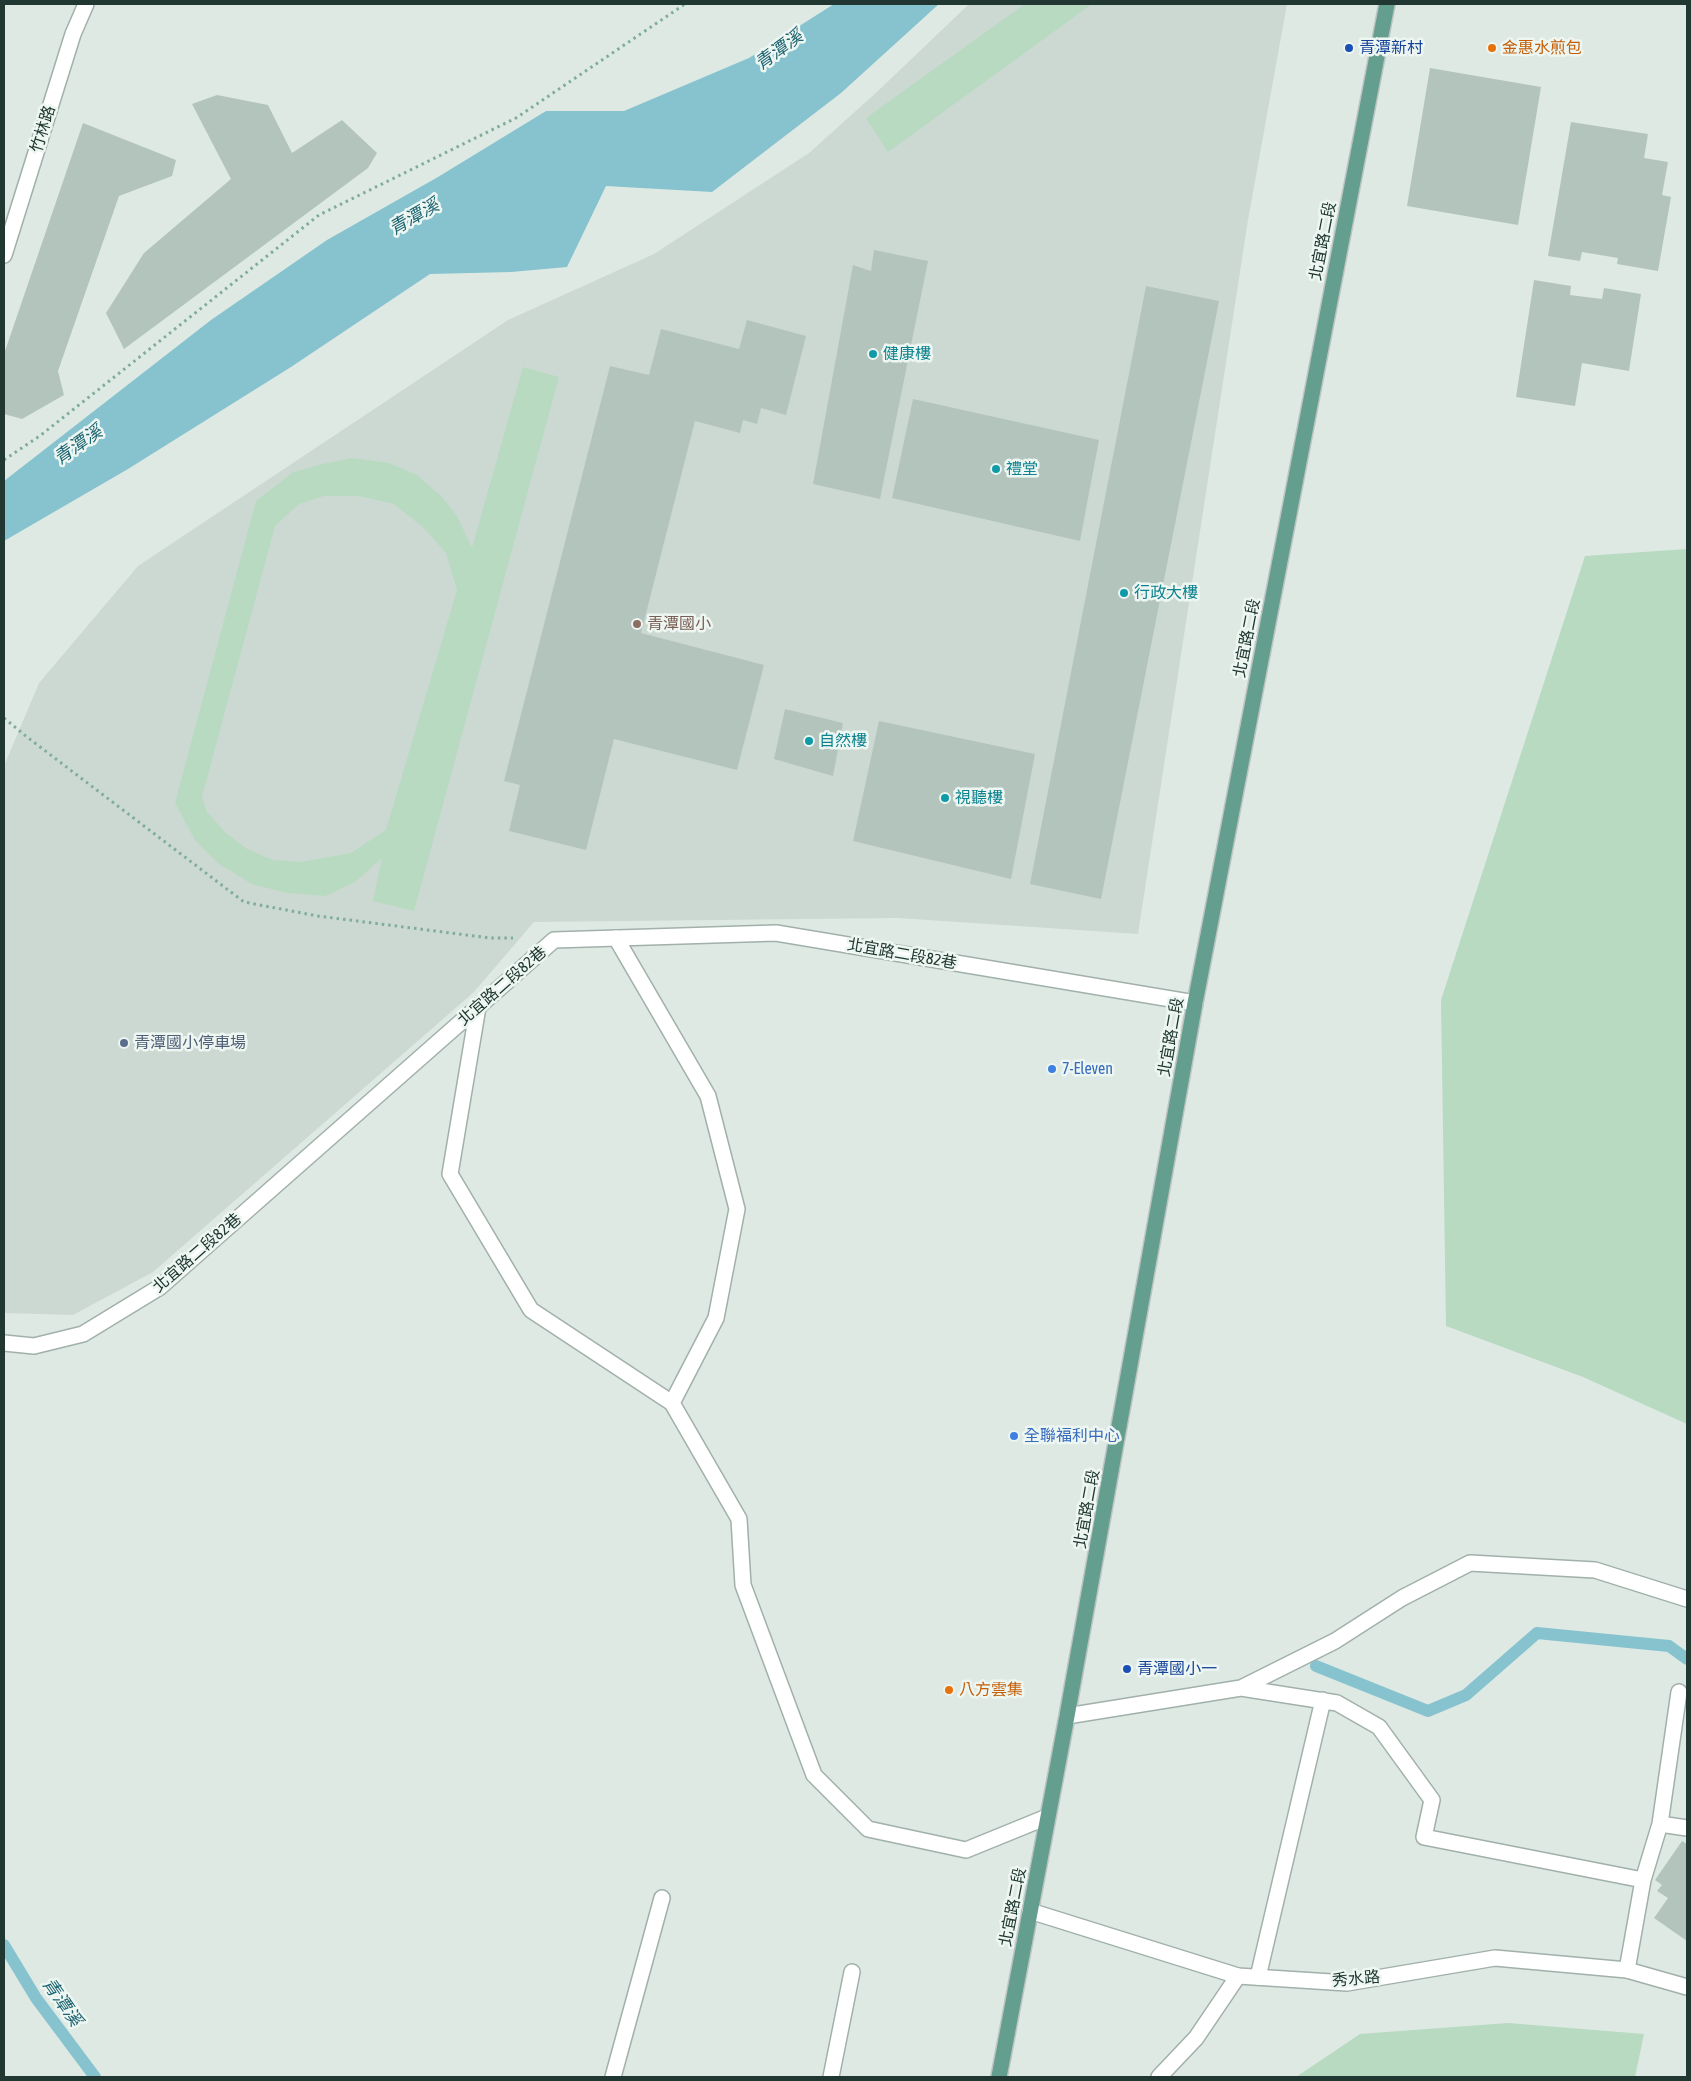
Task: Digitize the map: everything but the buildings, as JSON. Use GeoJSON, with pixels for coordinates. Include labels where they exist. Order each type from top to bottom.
{"type":"FeatureCollection","features":[{"type":"Feature","properties":{"kind":"main road","name":"北宜路二段"},"geometry":{"type":"LineString","coordinates":[[999,2077],[1067,1716],[1195,1003],[1387,4]]}},
{"type":"Feature","properties":{"kind":"street","name":"竹林路"},"geometry":{"type":"LineString","coordinates":[[4,255],[73,34],[86,4]]}},
{"type":"Feature","properties":{"kind":"street","name":"北宜路二段82巷"},"geometry":{"type":"LineString","coordinates":[[4,1343],[34,1346],[83,1334],[160,1287],[554,940],[776,933],[1195,1003]]}},
{"type":"Feature","properties":{"kind":"street"},"geometry":{"type":"LineString","coordinates":[[616,938],[708,1096],[737,1209],[716,1318],[672,1403]]}},
{"type":"Feature","properties":{"kind":"street"},"geometry":{"type":"LineString","coordinates":[[478,1007],[450,1174],[531,1310],[672,1403],[739,1519],[743,1585],[814,1775],[868,1829],[966,1850],[1047,1817]]}},
{"type":"Feature","properties":{"kind":"street"},"geometry":{"type":"LineString","coordinates":[[1067,1716],[1241,1688],[1335,1641],[1402,1598],[1470,1563],[1595,1570],[1687,1599]]}},
{"type":"Feature","properties":{"kind":"street"},"geometry":{"type":"LineString","coordinates":[[1241,1688],[1337,1703],[1379,1728],[1432,1800],[1424,1837],[1643,1880]]}},
{"type":"Feature","properties":{"kind":"street"},"geometry":{"type":"LineString","coordinates":[[1627,1970],[1643,1880],[1660,1824],[1680,1692]]}},
{"type":"Feature","properties":{"kind":"street"},"geometry":{"type":"LineString","coordinates":[[1258,1977],[1323,1700]]}},
{"type":"Feature","properties":{"kind":"street"},"geometry":{"type":"LineString","coordinates":[[1660,1824],[1687,1828]]}},
{"type":"Feature","properties":{"kind":"street"},"geometry":{"type":"LineString","coordinates":[[613,2077],[662,1898]]}},
{"type":"Feature","properties":{"kind":"street","name":"秀水路"},"geometry":{"type":"LineString","coordinates":[[1030,1911],[1238,1976],[1347,1983],[1495,1958],[1627,1970],[1687,1987]]}},
{"type":"Feature","properties":{"kind":"street"},"geometry":{"type":"LineString","coordinates":[[831,2077],[852,1972]]}},
{"type":"Feature","properties":{"kind":"street"},"geometry":{"type":"LineString","coordinates":[[1159,2077],[1196,2038],[1238,1976]]}},
{"type":"Feature","properties":{"kind":"path"},"geometry":{"type":"LineString","coordinates":[[4,460],[41,435],[319,214],[516,118],[685,4]]}},
{"type":"Feature","properties":{"kind":"path"},"geometry":{"type":"LineString","coordinates":[[4,718],[244,902],[318,916],[490,938]]}},
{"type":"Feature","properties":{"kind":"shaded area","name":"青潭國小"},"geometry":{"type":"Polygon","coordinates":[[[969,4],[1287,4],[1248,220],[1138,934],[897,918],[534,922],[474,992],[153,1272],[73,1315],[4,1313],[4,766],[39,683],[138,566],[508,320],[654,254],[809,153],[879,90],[969,4]]]}},
{"type":"Feature","properties":{"kind":"green space"},"geometry":{"type":"Polygon","coordinates":[[[1025,4],[1092,4],[888,152],[866,118],[1025,4]]]}},
{"type":"Feature","properties":{"kind":"green space"},"geometry":{"type":"Polygon","coordinates":[[[523,367],[559,377],[414,911],[373,901],[382,858],[355,882],[325,896],[287,893],[252,884],[219,864],[195,840],[175,803],[256,501],[292,473],[322,464],[352,458],[389,463],[417,475],[442,497],[457,516],[472,548],[523,367]],[[324,496],[299,504],[275,526],[202,797],[207,812],[226,833],[247,849],[273,860],[301,862],[351,853],[386,830],[457,590],[446,553],[424,528],[394,504],[359,496],[324,496]]]}},
{"type":"Feature","properties":{"kind":"green space"},"geometry":{"type":"Polygon","coordinates":[[[1687,549],[1687,1424],[1583,1377],[1446,1326],[1441,1000],[1585,556],[1687,549]]]}},
{"type":"Feature","properties":{"kind":"green space"},"geometry":{"type":"Polygon","coordinates":[[[1508,2023],[1644,2034],[1635,2077],[1296,2077],[1360,2034],[1508,2023]]]}},
{"type":"Feature","properties":{"kind":"water"},"geometry":{"type":"Polygon","coordinates":[[[834,4],[939,4],[841,93],[712,192],[606,186],[567,267],[511,272],[430,274],[291,367],[128,469],[4,541],[4,481],[211,320],[327,240],[438,177],[546,111],[624,111],[749,58],[834,4]]]}},
{"type":"Feature","properties":{"kind":"waterway"},"geometry":{"type":"LineString","coordinates":[[1316,1666],[1428,1711],[1466,1695],[1537,1633],[1669,1646],[1687,1659]]}},
{"type":"Feature","properties":{"kind":"waterway","name":"青潭溪"},"geometry":{"type":"LineString","coordinates":[[4,1945],[36,1998],[95,2077]]}},
{"type":"Feature","properties":{"kind":"place","name":"青潭新村"},"geometry":{"type":"Point","coordinates":[1349,48]}},
{"type":"Feature","properties":{"kind":"place","name":"金惠水煎包"},"geometry":{"type":"Point","coordinates":[1492,48]}},
{"type":"Feature","properties":{"kind":"place","name":"健康樓"},"geometry":{"type":"Point","coordinates":[873,354]}},
{"type":"Feature","properties":{"kind":"place","name":"禮堂"},"geometry":{"type":"Point","coordinates":[996,469]}},
{"type":"Feature","properties":{"kind":"place","name":"行政大樓"},"geometry":{"type":"Point","coordinates":[1124,593]}},
{"type":"Feature","properties":{"kind":"place","name":"青潭國小"},"geometry":{"type":"Point","coordinates":[637,624]}},
{"type":"Feature","properties":{"kind":"place","name":"自然樓"},"geometry":{"type":"Point","coordinates":[809,741]}},
{"type":"Feature","properties":{"kind":"place","name":"視聽樓"},"geometry":{"type":"Point","coordinates":[945,798]}},
{"type":"Feature","properties":{"kind":"place","name":"青潭國小停車場"},"geometry":{"type":"Point","coordinates":[124,1043]}},
{"type":"Feature","properties":{"kind":"place","name":"7-Eleven"},"geometry":{"type":"Point","coordinates":[1052,1069]}},
{"type":"Feature","properties":{"kind":"place","name":"全聯福利中心"},"geometry":{"type":"Point","coordinates":[1014,1436]}},
{"type":"Feature","properties":{"kind":"place","name":"青潭國小一"},"geometry":{"type":"Point","coordinates":[1127,1669]}},
{"type":"Feature","properties":{"kind":"place","name":"八方雲集"},"geometry":{"type":"Point","coordinates":[949,1690]}}]}
